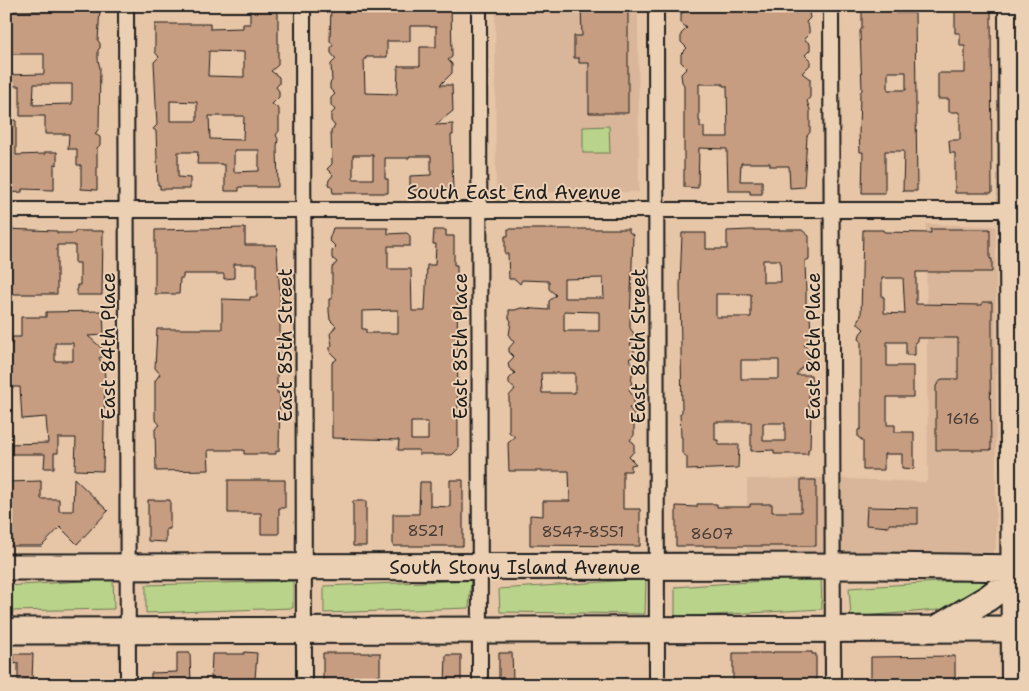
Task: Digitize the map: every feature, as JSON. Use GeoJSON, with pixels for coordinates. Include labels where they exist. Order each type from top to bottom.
{"type":"FeatureCollection","features":[{"type":"Feature","properties":{"kind":"highway","name":"South Stony Island Avenue"},"geometry":{"type":"LineString","coordinates":[[6,567],[657,566],[1017,568]]}},
{"type":"Feature","properties":{"kind":"highway"},"geometry":{"type":"LineString","coordinates":[[936,629],[988,598],[1005,585],[1017,568]]}},
{"type":"Feature","properties":{"kind":"highway"},"geometry":{"type":"LineString","coordinates":[[6,631],[833,630],[936,629],[1019,623]]}},
{"type":"Feature","properties":{"kind":"main road"},"geometry":{"type":"LineString","coordinates":[[1010,6],[1016,210],[1017,568],[1019,623],[1012,685]]}},
{"type":"Feature","properties":{"kind":"street","name":"East 84th Place"},"geometry":{"type":"LineString","coordinates":[[126,6],[128,685]]}},
{"type":"Feature","properties":{"kind":"street","name":"East 85th Street"},"geometry":{"type":"LineString","coordinates":[[303,6],[304,685]]}},
{"type":"Feature","properties":{"kind":"street","name":"East 85th Place"},"geometry":{"type":"LineString","coordinates":[[479,6],[480,685]]}},
{"type":"Feature","properties":{"kind":"street","name":"East 86th Street"},"geometry":{"type":"LineString","coordinates":[[656,6],[657,685]]}},
{"type":"Feature","properties":{"kind":"street","name":"East 86th Place"},"geometry":{"type":"LineString","coordinates":[[831,6],[833,685]]}},
{"type":"Feature","properties":{"kind":"street","name":"South East End Avenue"},"geometry":{"type":"LineString","coordinates":[[6,210],[1016,210]]}},
{"type":"Feature","properties":{"kind":"shaded area"},"geometry":{"type":"Polygon","coordinates":[[[495,6],[638,6],[639,192],[496,192],[495,6]]]}},
{"type":"Feature","properties":{"kind":"shaded area"},"geometry":{"type":"Polygon","coordinates":[[[926,224],[996,226],[996,547],[993,554],[747,553],[747,479],[822,478],[926,482],[928,476],[926,224]]]}},
{"type":"Feature","properties":{"kind":"green space"},"geometry":{"type":"Polygon","coordinates":[[[609,126],[610,153],[583,153],[583,127],[609,126]]]}},
{"type":"Feature","properties":{"kind":"green space"},"geometry":{"type":"Polygon","coordinates":[[[821,577],[822,609],[675,617],[675,587],[821,577]]]}},
{"type":"Feature","properties":{"kind":"green space"},"geometry":{"type":"Polygon","coordinates":[[[998,578],[951,609],[851,617],[849,588],[998,578]]]}},
{"type":"Feature","properties":{"kind":"green space"},"geometry":{"type":"Polygon","coordinates":[[[113,579],[114,609],[6,611],[6,586],[113,579]]]}},
{"type":"Feature","properties":{"kind":"green space"},"geometry":{"type":"Polygon","coordinates":[[[646,579],[645,614],[500,612],[499,589],[646,579]]]}},
{"type":"Feature","properties":{"kind":"green space"},"geometry":{"type":"Polygon","coordinates":[[[471,580],[469,608],[324,613],[324,586],[471,580]]]}},
{"type":"Feature","properties":{"kind":"green space"},"geometry":{"type":"Polygon","coordinates":[[[293,581],[293,608],[146,613],[146,585],[293,581]]]}},
{"type":"Feature","properties":{"kind":"building"},"geometry":{"type":"Polygon","coordinates":[[[250,6],[278,6],[278,65],[271,71],[279,77],[279,84],[276,87],[279,91],[279,97],[272,104],[279,109],[279,131],[276,135],[278,139],[278,187],[239,187],[239,191],[225,191],[225,165],[197,164],[198,152],[178,152],[178,177],[190,178],[190,189],[160,189],[160,185],[158,185],[156,131],[153,129],[157,125],[154,62],[159,57],[155,52],[155,24],[210,24],[210,29],[243,28],[243,24],[250,24],[250,6]],[[209,51],[208,76],[244,77],[244,52],[209,51]],[[170,101],[170,121],[197,121],[197,102],[170,101]],[[209,116],[210,139],[243,140],[244,116],[209,116]],[[234,150],[234,172],[259,171],[259,150],[234,150]]]}},
{"type":"Feature","properties":{"kind":"building"},"geometry":{"type":"Polygon","coordinates":[[[331,6],[451,6],[452,57],[448,60],[452,64],[452,73],[440,85],[452,85],[453,111],[435,125],[453,124],[453,135],[451,135],[453,190],[410,190],[410,176],[431,175],[431,156],[409,156],[409,158],[385,158],[385,179],[388,179],[388,193],[333,193],[332,187],[328,184],[333,175],[327,169],[332,164],[331,131],[335,126],[331,121],[331,114],[335,110],[331,105],[331,98],[335,94],[330,89],[332,81],[331,64],[336,59],[331,53],[333,45],[330,41],[331,6]],[[410,26],[410,41],[387,41],[387,57],[366,57],[364,59],[365,93],[397,94],[398,66],[420,66],[420,47],[436,47],[436,27],[410,26]],[[353,155],[353,179],[373,179],[373,155],[353,155]]]}},
{"type":"Feature","properties":{"kind":"building"},"geometry":{"type":"Polygon","coordinates":[[[581,6],[628,6],[628,113],[589,113],[589,63],[579,63],[579,58],[574,58],[574,36],[582,36],[581,6]]]}},
{"type":"Feature","properties":{"kind":"building"},"geometry":{"type":"Polygon","coordinates":[[[685,6],[808,6],[810,18],[806,22],[809,34],[804,39],[810,44],[810,50],[805,55],[810,60],[810,65],[802,73],[810,79],[810,97],[807,101],[810,110],[810,132],[807,136],[804,187],[790,188],[789,166],[770,166],[770,163],[741,163],[740,181],[762,181],[762,194],[750,194],[750,191],[728,191],[727,149],[699,148],[698,188],[684,187],[684,85],[681,74],[687,68],[681,62],[681,54],[687,48],[681,42],[681,34],[687,28],[681,23],[681,14],[685,11],[685,6]],[[699,84],[699,121],[700,127],[704,127],[704,137],[728,137],[727,86],[723,86],[723,84],[699,84]]]}},
{"type":"Feature","properties":{"kind":"building"},"geometry":{"type":"Polygon","coordinates":[[[862,6],[895,6],[895,13],[915,13],[917,191],[903,191],[904,151],[885,151],[885,193],[862,193],[863,152],[860,152],[859,133],[860,93],[862,90],[860,31],[862,28],[862,6]],[[888,72],[888,90],[906,90],[906,72],[888,72]]]}},
{"type":"Feature","properties":{"kind":"building"},"geometry":{"type":"Polygon","coordinates":[[[955,6],[991,6],[992,193],[955,193],[955,153],[950,153],[949,140],[960,140],[960,112],[949,112],[949,99],[938,99],[938,73],[965,73],[965,46],[960,46],[960,33],[955,33],[955,6]]]}},
{"type":"Feature","properties":{"kind":"building"},"geometry":{"type":"Polygon","coordinates":[[[66,8],[100,8],[98,41],[100,43],[98,50],[100,68],[99,128],[95,134],[100,137],[100,145],[97,148],[97,190],[81,189],[81,165],[77,165],[77,149],[68,149],[69,134],[45,134],[45,116],[20,116],[20,86],[6,86],[6,75],[44,74],[44,54],[6,54],[6,11],[66,10],[66,8]],[[34,84],[33,105],[72,104],[72,84],[34,84]]]}},
{"type":"Feature","properties":{"kind":"building"},"geometry":{"type":"Polygon","coordinates":[[[16,120],[16,155],[57,152],[57,165],[54,164],[54,190],[22,189],[22,192],[6,193],[6,121],[16,120]]]}},
{"type":"Feature","properties":{"kind":"building"},"geometry":{"type":"Polygon","coordinates":[[[245,228],[245,245],[276,245],[280,297],[280,360],[279,372],[277,374],[277,393],[280,393],[279,451],[276,451],[276,454],[244,454],[244,450],[210,450],[208,451],[209,470],[156,471],[155,429],[160,425],[155,419],[155,381],[160,374],[155,368],[157,329],[222,329],[222,299],[250,300],[250,297],[257,297],[257,264],[234,264],[234,278],[224,279],[224,274],[183,274],[183,278],[180,278],[179,294],[155,294],[155,230],[245,228]]]}},
{"type":"Feature","properties":{"kind":"building"},"geometry":{"type":"Polygon","coordinates":[[[333,228],[388,228],[388,234],[407,233],[410,236],[410,246],[388,246],[388,269],[411,269],[412,311],[425,311],[427,265],[435,265],[436,244],[433,244],[434,230],[446,230],[446,236],[454,236],[454,265],[457,265],[458,449],[452,455],[419,454],[419,450],[398,450],[399,440],[332,438],[332,363],[337,359],[330,352],[332,345],[330,334],[336,326],[330,320],[329,299],[332,299],[332,268],[337,262],[332,258],[332,251],[336,247],[329,240],[333,228]],[[398,310],[362,311],[362,329],[366,329],[366,333],[398,333],[398,310]],[[411,422],[411,440],[428,440],[428,422],[411,422]]]}},
{"type":"Feature","properties":{"kind":"building"},"geometry":{"type":"Polygon","coordinates":[[[6,229],[57,231],[57,233],[103,231],[102,295],[77,295],[77,285],[80,285],[80,263],[75,263],[75,245],[57,245],[57,294],[6,294],[6,229]]]}},
{"type":"Feature","properties":{"kind":"building"},"geometry":{"type":"Polygon","coordinates":[[[508,229],[629,229],[629,232],[633,235],[630,328],[635,340],[630,344],[634,350],[634,356],[629,359],[634,366],[634,373],[632,374],[629,390],[634,398],[634,404],[629,408],[634,414],[634,435],[630,440],[634,443],[634,451],[629,457],[636,464],[631,465],[631,471],[623,471],[623,509],[640,509],[640,546],[530,545],[530,515],[543,516],[543,501],[570,501],[569,471],[509,471],[508,443],[515,437],[509,432],[509,396],[515,389],[509,384],[509,379],[515,373],[509,368],[508,363],[514,357],[509,352],[509,348],[514,342],[509,336],[511,321],[509,310],[521,308],[549,310],[549,301],[556,295],[549,289],[549,281],[522,280],[520,284],[515,279],[509,279],[508,254],[505,254],[505,236],[508,236],[508,229]],[[603,278],[564,279],[564,298],[604,298],[603,278]],[[564,311],[564,331],[599,331],[599,312],[564,311]],[[541,373],[542,393],[575,393],[575,373],[541,373]]]}},
{"type":"Feature","properties":{"kind":"building"},"geometry":{"type":"Polygon","coordinates":[[[931,229],[990,229],[992,272],[916,272],[916,304],[982,305],[982,302],[992,302],[992,364],[990,364],[991,450],[936,450],[936,386],[942,379],[958,379],[958,338],[917,338],[917,342],[915,342],[915,355],[906,355],[906,342],[887,342],[887,366],[913,366],[913,397],[887,397],[887,425],[895,425],[895,432],[914,432],[914,469],[902,468],[902,454],[884,454],[884,470],[863,470],[863,441],[858,437],[858,430],[861,429],[861,341],[859,339],[864,329],[858,324],[858,319],[861,316],[863,230],[931,233],[931,229]],[[882,278],[884,313],[905,314],[903,278],[882,278]]]}},
{"type":"Feature","properties":{"kind":"building"},"geometry":{"type":"Polygon","coordinates":[[[802,230],[809,236],[809,260],[805,260],[806,310],[810,315],[811,338],[804,345],[811,351],[810,356],[796,375],[811,375],[812,391],[809,391],[809,409],[811,409],[810,448],[808,454],[774,454],[774,450],[751,451],[751,422],[715,422],[715,440],[718,440],[718,445],[739,445],[738,468],[687,470],[687,457],[682,453],[680,414],[682,412],[680,286],[682,233],[706,233],[706,249],[727,249],[727,231],[802,230]],[[763,260],[763,282],[781,282],[780,260],[763,260]],[[716,294],[716,317],[751,317],[751,294],[716,294]],[[741,360],[741,379],[779,379],[779,360],[741,360]],[[763,423],[763,441],[785,441],[785,423],[763,423]]]}},
{"type":"Feature","properties":{"kind":"building"},"geometry":{"type":"Polygon","coordinates":[[[103,311],[104,335],[88,336],[104,350],[104,356],[99,358],[104,366],[105,379],[103,471],[75,470],[76,438],[58,438],[58,453],[54,453],[54,468],[44,468],[45,454],[6,454],[6,444],[48,443],[46,417],[22,419],[20,387],[6,387],[6,344],[12,344],[12,337],[21,337],[21,317],[46,317],[46,312],[103,311]],[[55,343],[55,361],[73,361],[73,343],[55,343]]]}},
{"type":"Feature","properties":{"kind":"building"},"geometry":{"type":"Polygon","coordinates":[[[74,478],[108,511],[77,544],[60,527],[42,546],[6,546],[6,482],[41,481],[41,499],[59,499],[59,511],[73,511],[74,478]]]}},
{"type":"Feature","properties":{"kind":"building"},"geometry":{"type":"Polygon","coordinates":[[[228,480],[285,480],[285,508],[279,508],[279,534],[261,534],[261,513],[228,513],[228,480]]]}},
{"type":"Feature","properties":{"kind":"building"},"geometry":{"type":"Polygon","coordinates":[[[450,480],[463,480],[463,546],[393,546],[393,514],[419,514],[420,482],[430,482],[430,506],[450,507],[450,480]]]}},
{"type":"Feature","properties":{"kind":"building"},"geometry":{"type":"Polygon","coordinates":[[[801,480],[816,480],[816,546],[676,546],[676,506],[697,507],[697,504],[717,504],[717,507],[750,507],[750,504],[772,504],[772,512],[801,512],[801,480]]]}},
{"type":"Feature","properties":{"kind":"building"},"geometry":{"type":"Polygon","coordinates":[[[148,500],[170,500],[170,529],[166,529],[166,542],[148,541],[148,500]]]}},
{"type":"Feature","properties":{"kind":"building"},"geometry":{"type":"Polygon","coordinates":[[[353,501],[366,501],[366,546],[353,546],[353,501]]]}},
{"type":"Feature","properties":{"kind":"building"},"geometry":{"type":"Polygon","coordinates":[[[867,507],[918,508],[918,524],[889,524],[889,527],[866,525],[867,507]]]}},
{"type":"Feature","properties":{"kind":"building"},"geometry":{"type":"Polygon","coordinates":[[[244,652],[257,653],[255,679],[211,680],[212,654],[244,654],[244,652]]]}},
{"type":"Feature","properties":{"kind":"building"},"geometry":{"type":"Polygon","coordinates":[[[812,652],[812,654],[816,654],[816,685],[733,685],[733,653],[812,652]]]}},
{"type":"Feature","properties":{"kind":"building"},"geometry":{"type":"Polygon","coordinates":[[[177,653],[190,653],[191,685],[151,685],[151,673],[177,672],[177,653]]]}},
{"type":"Feature","properties":{"kind":"building"},"geometry":{"type":"Polygon","coordinates":[[[323,653],[380,653],[380,676],[375,676],[375,681],[353,680],[353,685],[323,685],[323,653]]]}},
{"type":"Feature","properties":{"kind":"building"},"geometry":{"type":"Polygon","coordinates":[[[499,653],[512,653],[513,680],[499,680],[499,653]]]}},
{"type":"Feature","properties":{"kind":"building"},"geometry":{"type":"Polygon","coordinates":[[[14,654],[33,654],[32,680],[18,680],[18,663],[14,664],[14,654]]]}},
{"type":"Feature","properties":{"kind":"building"},"geometry":{"type":"Polygon","coordinates":[[[446,655],[461,655],[461,685],[445,685],[446,655]]]}},
{"type":"Feature","properties":{"kind":"building"},"geometry":{"type":"Polygon","coordinates":[[[955,656],[955,685],[871,685],[871,657],[955,656]]]}}]}
